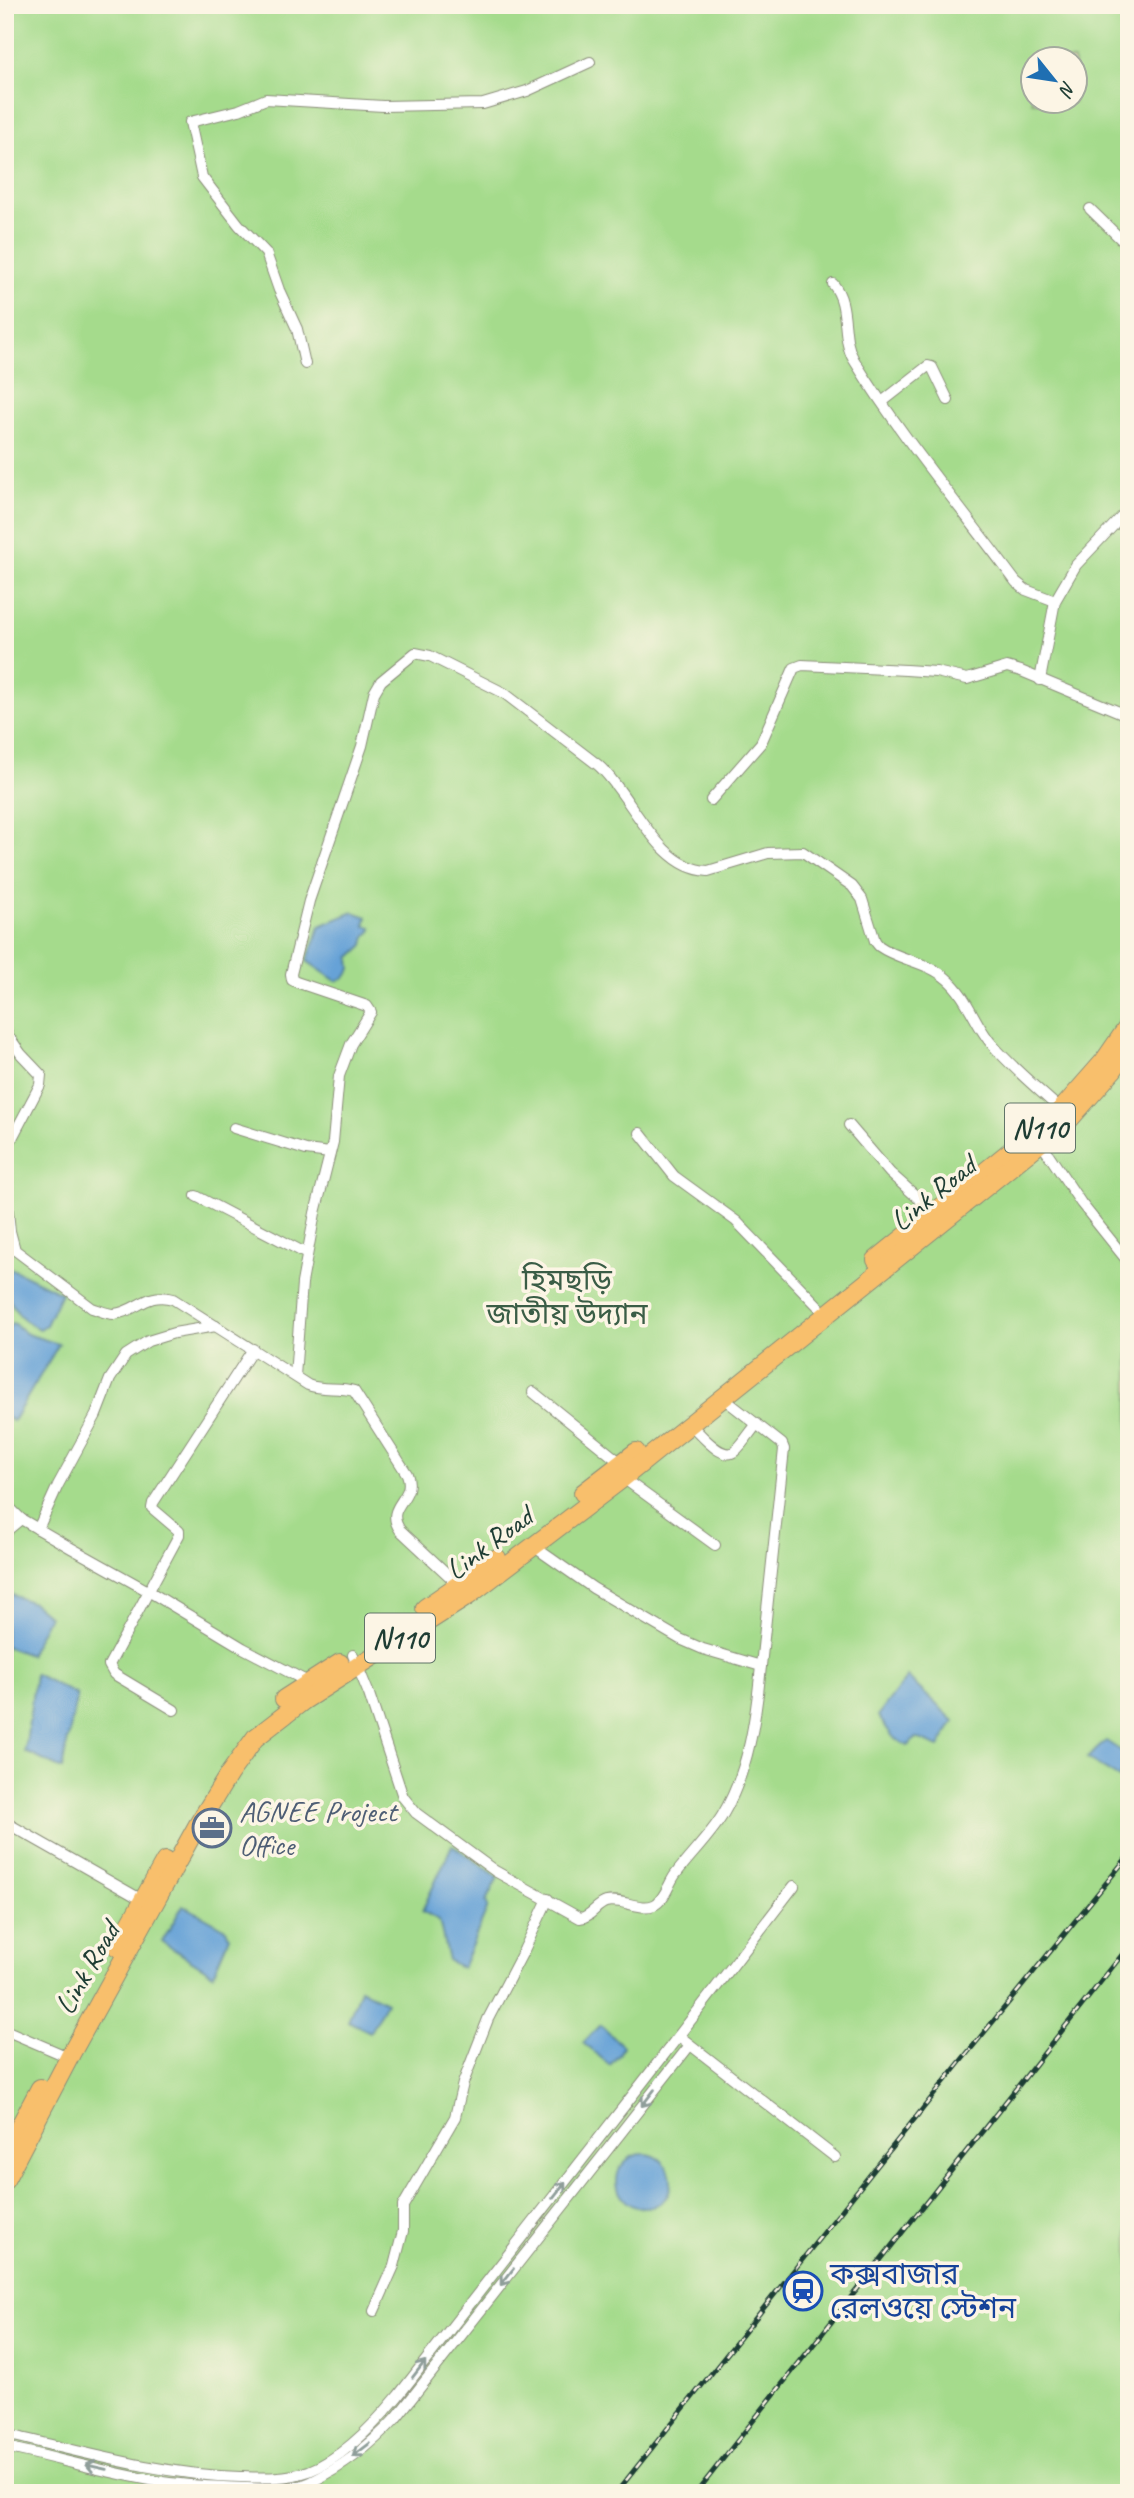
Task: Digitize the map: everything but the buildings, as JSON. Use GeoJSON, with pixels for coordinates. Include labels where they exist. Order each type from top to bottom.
{"type":"FeatureCollection","features":[{"type":"Feature","properties":{"kind":"highway","name":"Link Road"},"geometry":{"type":"LineString","coordinates":[[5,2154],[59,2053],[148,1904],[229,1774],[255,1738],[355,1660],[723,1398],[1061,1110],[1104,1061],[1129,1025]]}},
{"type":"Feature","properties":{"kind":"highway","name":"Link Road"},"geometry":{"type":"LineString","coordinates":[[5,2180],[223,1761],[247,1731],[308,1682],[355,1660],[468,1596],[533,1546],[819,1307],[1069,1120],[1129,1047]]}},
{"type":"Feature","properties":{"kind":"street"},"geometry":{"type":"LineString","coordinates":[[305,364],[297,329],[266,253],[202,177],[190,122],[239,110],[266,99],[383,106],[483,104],[527,91],[590,62]]}},
{"type":"Feature","properties":{"kind":"street"},"geometry":{"type":"LineString","coordinates":[[1090,209],[1129,247]]}},
{"type":"Feature","properties":{"kind":"street"},"geometry":{"type":"LineString","coordinates":[[833,284],[841,295],[849,351],[882,402],[1016,582],[1026,590],[1055,601]]}},
{"type":"Feature","properties":{"kind":"street"},"geometry":{"type":"LineString","coordinates":[[882,402],[928,366],[932,367],[948,400]]}},
{"type":"Feature","properties":{"kind":"street"},"geometry":{"type":"LineString","coordinates":[[1040,680],[1055,601],[1076,565],[1129,509]]}},
{"type":"Feature","properties":{"kind":"street"},"geometry":{"type":"LineString","coordinates":[[295,1376],[295,1352],[307,1254],[330,1153],[339,1076],[351,1044],[370,1009],[296,982],[290,974],[309,901],[362,746],[374,693],[381,681],[415,653],[430,656],[504,693],[598,765],[610,776],[661,847],[685,864],[708,871],[768,853],[803,852],[818,861],[852,886],[862,899],[879,946],[930,966],[946,977],[960,990],[988,1039],[1007,1061],[1061,1110]]}},
{"type":"Feature","properties":{"kind":"street"},"geometry":{"type":"LineString","coordinates":[[711,800],[761,743],[794,668],[808,666],[906,670],[936,672],[967,679],[1007,667],[1129,716]]}},
{"type":"Feature","properties":{"kind":"street"},"geometry":{"type":"LineString","coordinates":[[5,1031],[21,1054],[41,1074],[40,1085],[10,1142],[5,1163]]}},
{"type":"Feature","properties":{"kind":"street"},"geometry":{"type":"LineString","coordinates":[[849,1125],[890,1173],[938,1216]]}},
{"type":"Feature","properties":{"kind":"street"},"geometry":{"type":"LineString","coordinates":[[234,1128],[286,1145],[330,1153]]}},
{"type":"Feature","properties":{"kind":"street"},"geometry":{"type":"LineString","coordinates":[[639,1133],[674,1175],[736,1221],[819,1307]]}},
{"type":"Feature","properties":{"kind":"street"},"geometry":{"type":"LineString","coordinates":[[1041,1143],[1081,1203],[1129,1263]]}},
{"type":"Feature","properties":{"kind":"street"},"geometry":{"type":"LineString","coordinates":[[5,1181],[10,1231],[15,1250],[92,1308],[117,1314],[153,1297],[173,1299],[314,1388],[346,1388],[354,1391],[410,1483],[409,1490],[393,1514],[393,1520],[400,1530],[460,1586]]}},
{"type":"Feature","properties":{"kind":"street"},"geometry":{"type":"LineString","coordinates":[[196,1196],[307,1254]]}},
{"type":"Feature","properties":{"kind":"street"},"geometry":{"type":"LineString","coordinates":[[38,1529],[58,1485],[96,1415],[110,1379],[126,1355],[148,1341],[174,1333],[216,1326]]}},
{"type":"Feature","properties":{"kind":"street"},"geometry":{"type":"LineString","coordinates":[[174,1710],[114,1674],[109,1665],[179,1535],[179,1531],[152,1508],[153,1503],[253,1349]]}},
{"type":"Feature","properties":{"kind":"street"},"geometry":{"type":"LineString","coordinates":[[533,1392],[622,1471],[715,1545]]}},
{"type":"Feature","properties":{"kind":"street"},"geometry":{"type":"LineString","coordinates":[[355,1660],[403,1797],[415,1814],[495,1871],[580,1918],[585,1918],[603,1903],[615,1900],[645,1906],[654,1905],[721,1816],[737,1785],[751,1737],[761,1666],[784,1455],[782,1444],[723,1398]]}},
{"type":"Feature","properties":{"kind":"street"},"geometry":{"type":"LineString","coordinates":[[690,1424],[719,1451],[727,1454],[734,1452],[757,1424]]}},
{"type":"Feature","properties":{"kind":"street"},"geometry":{"type":"LineString","coordinates":[[5,1503],[21,1519],[243,1648],[308,1682]]}},
{"type":"Feature","properties":{"kind":"street"},"geometry":{"type":"LineString","coordinates":[[6,1530],[21,1519]]}},
{"type":"Feature","properties":{"kind":"street"},"geometry":{"type":"LineString","coordinates":[[533,1546],[593,1588],[680,1639],[703,1649],[761,1666]]}},
{"type":"Feature","properties":{"kind":"street"},"geometry":{"type":"LineString","coordinates":[[5,1822],[148,1904]]}},
{"type":"Feature","properties":{"kind":"street"},"geometry":{"type":"LineString","coordinates":[[5,2434],[162,2470],[195,2474],[281,2478],[311,2470],[342,2451],[382,2415],[794,1886]]}},
{"type":"Feature","properties":{"kind":"street"},"geometry":{"type":"LineString","coordinates":[[374,2311],[394,2266],[403,2231],[403,2206],[454,2117],[463,2083],[488,2019],[548,1899]]}},
{"type":"Feature","properties":{"kind":"street"},"geometry":{"type":"LineString","coordinates":[[5,2030],[59,2053]]}},
{"type":"Feature","properties":{"kind":"street"},"geometry":{"type":"LineString","coordinates":[[679,2036],[835,2157]]}},
{"type":"Feature","properties":{"kind":"street"},"geometry":{"type":"LineString","coordinates":[[5,2446],[161,2482],[270,2489],[294,2487],[310,2482],[362,2450],[396,2418],[691,2045]]}},
{"type":"Feature","properties":{"kind":"green space","name":"হিমছড়ি জাতীয় উদ্যান"},"geometry":{"type":"Polygon","coordinates":[[[5,5],[1129,5],[1129,2493],[5,2493],[5,5]]]}},
{"type":"Feature","properties":{"kind":"water"},"geometry":{"type":"Polygon","coordinates":[[[353,912],[367,917],[365,926],[371,927],[372,930],[366,936],[364,945],[350,958],[351,969],[345,978],[336,981],[307,961],[320,926],[353,912]]]}},
{"type":"Feature","properties":{"kind":"water"},"geometry":{"type":"Polygon","coordinates":[[[12,1269],[61,1293],[46,1325],[40,1329],[25,1321],[10,1301],[5,1276],[12,1269]]]}},
{"type":"Feature","properties":{"kind":"water"},"geometry":{"type":"Polygon","coordinates":[[[13,1323],[27,1334],[59,1344],[13,1421],[5,1416],[5,1330],[13,1323]]]}},
{"type":"Feature","properties":{"kind":"water"},"geometry":{"type":"Polygon","coordinates":[[[10,1594],[33,1603],[49,1616],[29,1655],[5,1646],[5,1605],[10,1594]]]}},
{"type":"Feature","properties":{"kind":"water"},"geometry":{"type":"Polygon","coordinates":[[[35,1674],[77,1695],[62,1769],[25,1752],[35,1674]]]}},
{"type":"Feature","properties":{"kind":"water"},"geometry":{"type":"Polygon","coordinates":[[[907,1677],[954,1721],[939,1747],[917,1738],[907,1746],[894,1738],[878,1716],[907,1677]]]}},
{"type":"Feature","properties":{"kind":"water"},"geometry":{"type":"Polygon","coordinates":[[[1106,1741],[1129,1756],[1119,1778],[1087,1758],[1106,1741]]]}},
{"type":"Feature","properties":{"kind":"water"},"geometry":{"type":"Polygon","coordinates":[[[452,1845],[498,1877],[486,1901],[488,1907],[462,1968],[448,1960],[439,1920],[422,1911],[452,1845]]]}},
{"type":"Feature","properties":{"kind":"water"},"geometry":{"type":"Polygon","coordinates":[[[183,1905],[226,1929],[229,1937],[213,1974],[162,1942],[183,1905]]]}},
{"type":"Feature","properties":{"kind":"water"},"geometry":{"type":"Polygon","coordinates":[[[360,1989],[386,2002],[370,2032],[348,2021],[360,1989]]]}},
{"type":"Feature","properties":{"kind":"water"},"geometry":{"type":"Polygon","coordinates":[[[600,2025],[623,2046],[610,2065],[583,2043],[600,2025]]]}},
{"type":"Feature","properties":{"kind":"water"},"geometry":{"type":"Polygon","coordinates":[[[644,2154],[663,2162],[671,2181],[663,2200],[644,2208],[625,2200],[617,2181],[625,2162],[644,2154]]]}},
{"type":"Feature","properties":{"kind":"railway"},"geometry":{"type":"LineString","coordinates":[[616,2493],[1129,1855]]}},
{"type":"Feature","properties":{"kind":"railway"},"geometry":{"type":"LineString","coordinates":[[696,2493],[1129,1946]]}},
{"type":"Feature","properties":{"kind":"place","name":"AGNEE Project Office"},"geometry":{"type":"Point","coordinates":[212,1828]}},
{"type":"Feature","properties":{"kind":"place","name":"কক্সবাজার রেলওয়ে স্টেশন"},"geometry":{"type":"Point","coordinates":[803,2291]}}]}
